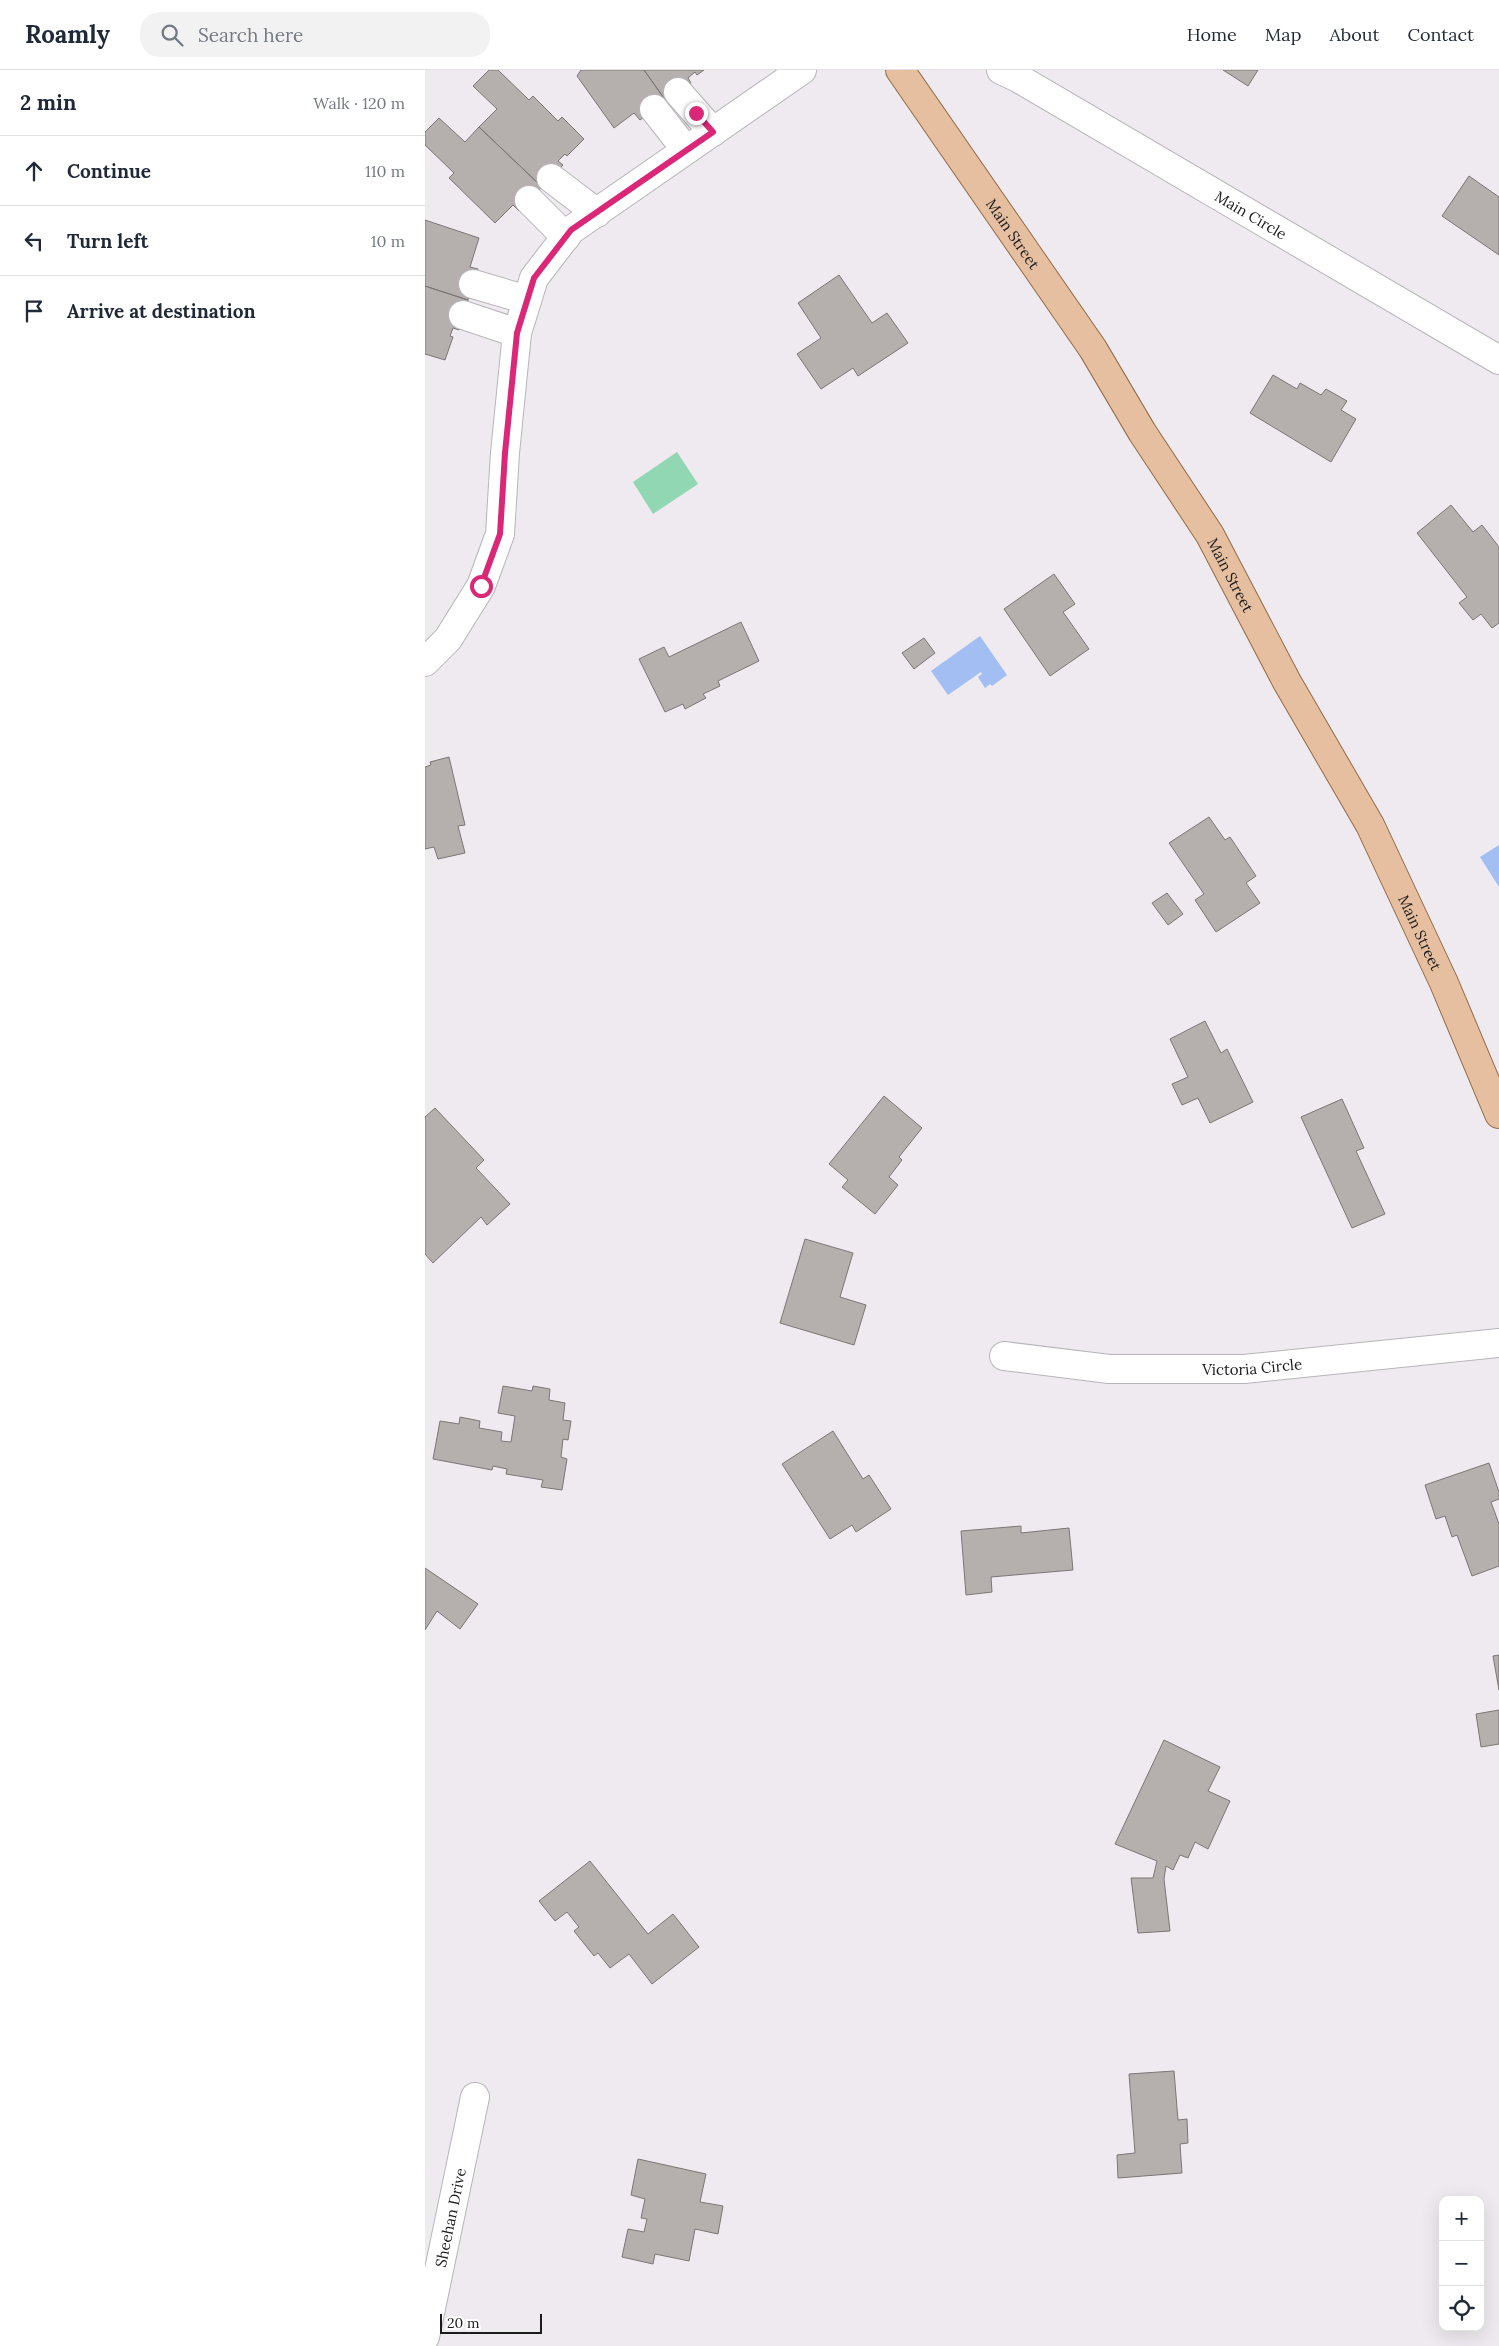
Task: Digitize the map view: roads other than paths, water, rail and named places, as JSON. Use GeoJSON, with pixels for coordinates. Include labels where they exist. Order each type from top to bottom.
{"type":"FeatureCollection","features":[{"type":"Feature","properties":{"kind":"main road","name":"Main Street"},"geometry":{"type":"LineString","coordinates":[[900,70],[1093,349],[1142,432],[1210,535],[1287,682],[1370,825],[1444,984],[1499,1114]]}},
{"type":"Feature","properties":{"kind":"street"},"geometry":{"type":"LineString","coordinates":[[425,662],[448,639],[481,586],[500,534],[505,453],[517,333],[534,278],[571,230],[802,70]]}},
{"type":"Feature","properties":{"kind":"street","name":"Main Circle"},"geometry":{"type":"LineString","coordinates":[[1001,70],[1027,83],[1499,360]]}},
{"type":"Feature","properties":{"kind":"street"},"geometry":{"type":"LineString","coordinates":[[679,92],[713,132]]}},
{"type":"Feature","properties":{"kind":"street"},"geometry":{"type":"LineString","coordinates":[[654,109],[686,150]]}},
{"type":"Feature","properties":{"kind":"street"},"geometry":{"type":"LineString","coordinates":[[551,178],[597,212]]}},
{"type":"Feature","properties":{"kind":"street"},"geometry":{"type":"LineString","coordinates":[[529,200],[566,237]]}},
{"type":"Feature","properties":{"kind":"street"},"geometry":{"type":"LineString","coordinates":[[473,284],[527,300]]}},
{"type":"Feature","properties":{"kind":"street"},"geometry":{"type":"LineString","coordinates":[[463,315],[517,333]]}},
{"type":"Feature","properties":{"kind":"street","name":"Victoria Circle"},"geometry":{"type":"LineString","coordinates":[[1004,1356],[1109,1369],[1244,1369],[1499,1343]]}},
{"type":"Feature","properties":{"kind":"street","name":"Sheehan Drive"},"geometry":{"type":"LineString","coordinates":[[425,2337],[475,2097]]}},
{"type":"Feature","properties":{"kind":"water"},"geometry":{"type":"Polygon","coordinates":[[[980,636],[1007,675],[992,686],[990,684],[985,688],[978,677],[982,674],[981,672],[948,695],[931,671],[980,636]]]}},
{"type":"Feature","properties":{"kind":"water"},"geometry":{"type":"Polygon","coordinates":[[[1499,845],[1499,887],[1480,857],[1499,845]]]}}]}
